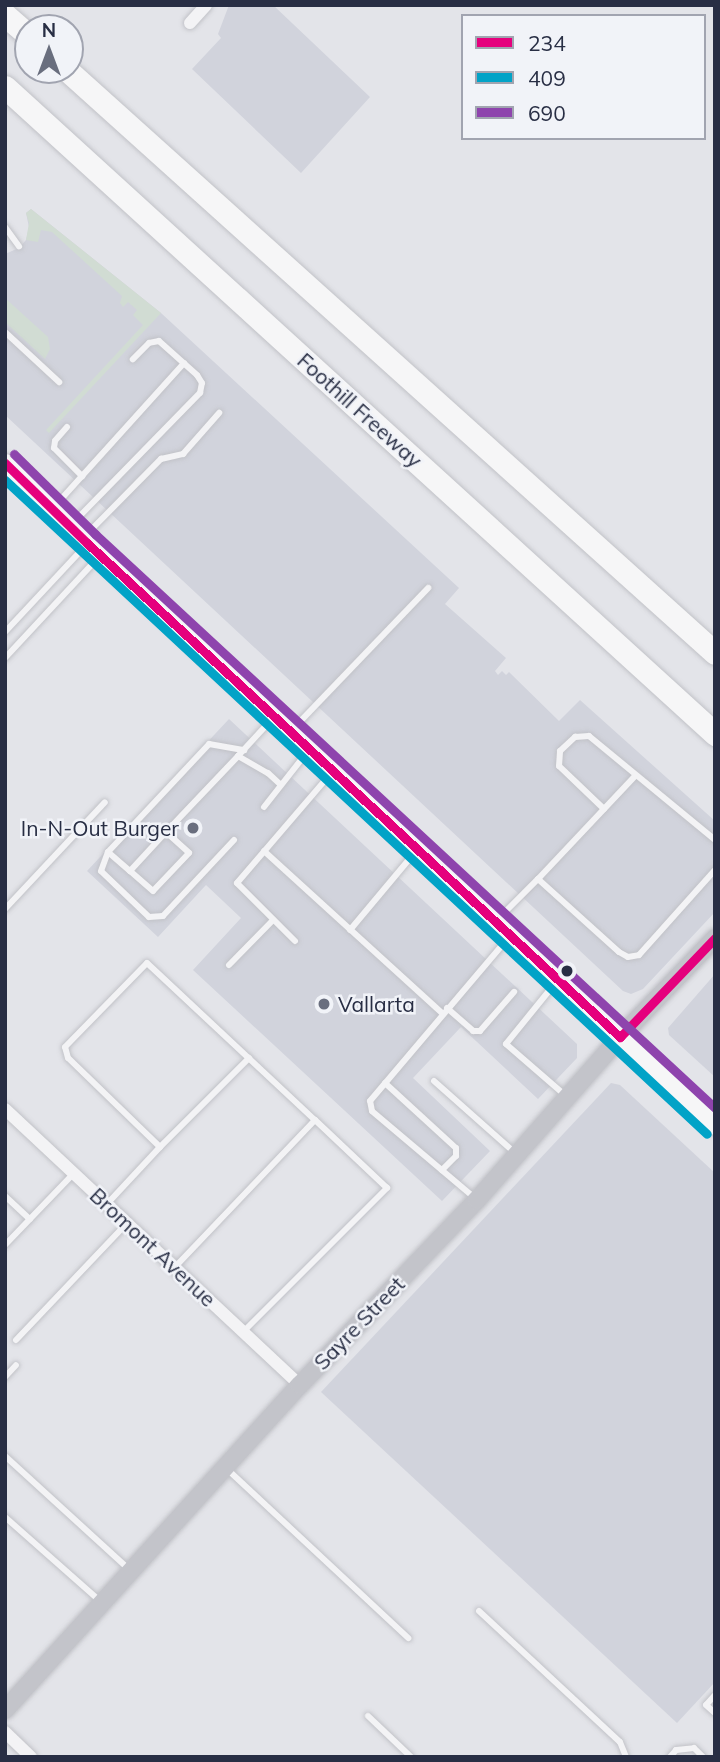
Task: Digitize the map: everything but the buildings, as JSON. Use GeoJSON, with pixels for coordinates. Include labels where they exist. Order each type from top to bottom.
{"type":"FeatureCollection","features":[{"type":"Feature","properties":{"kind":"highway"},"geometry":{"type":"LineString","coordinates":[[83,84],[715,653]]}},
{"type":"Feature","properties":{"kind":"highway","name":"Foothill Freeway"},"geometry":{"type":"LineString","coordinates":[[5,87],[715,734]]}},
{"type":"Feature","properties":{"kind":"main road"},"geometry":{"type":"LineString","coordinates":[[5,463],[51,510],[715,1125]]}},
{"type":"Feature","properties":{"kind":"street"},"geometry":{"type":"LineString","coordinates":[[190,23],[201,7]]}},
{"type":"Feature","properties":{"kind":"street","name":"Sayre Street"},"geometry":{"type":"LineString","coordinates":[[5,1710],[300,1385],[477,1200],[620,1037],[709,947]]}},
{"type":"Feature","properties":{"kind":"street","name":"Bromont Avenue"},"geometry":{"type":"LineString","coordinates":[[5,1109],[300,1385]]}},
{"type":"Feature","properties":{"kind":"street"},"geometry":{"type":"LineString","coordinates":[[5,1732],[31,1757]]}},
{"type":"Feature","properties":{"kind":"lane"},"geometry":{"type":"LineString","coordinates":[[5,227],[19,246]]}},
{"type":"Feature","properties":{"kind":"lane"},"geometry":{"type":"LineString","coordinates":[[5,332],[59,382]]}},
{"type":"Feature","properties":{"kind":"lane"},"geometry":{"type":"LineString","coordinates":[[5,658],[85,541],[200,393],[202,383],[184,363],[154,341],[133,359]]}},
{"type":"Feature","properties":{"kind":"lane"},"geometry":{"type":"LineString","coordinates":[[51,510],[184,363]]}},
{"type":"Feature","properties":{"kind":"lane"},"geometry":{"type":"LineString","coordinates":[[5,632],[161,459],[183,454],[219,412]]}},
{"type":"Feature","properties":{"kind":"lane"},"geometry":{"type":"LineString","coordinates":[[67,427],[55,441],[54,448],[82,476]]}},
{"type":"Feature","properties":{"kind":"lane"},"geometry":{"type":"LineString","coordinates":[[291,732],[428,589]]}},
{"type":"Feature","properties":{"kind":"lane"},"geometry":{"type":"LineString","coordinates":[[130,871],[275,716]]}},
{"type":"Feature","properties":{"kind":"lane"},"geometry":{"type":"LineString","coordinates":[[604,809],[559,766],[560,751],[575,737],[589,736],[715,840]]}},
{"type":"Feature","properties":{"kind":"lane"},"geometry":{"type":"LineString","coordinates":[[234,840],[163,916],[149,917],[101,871],[108,852],[209,744],[244,750]]}},
{"type":"Feature","properties":{"kind":"lane"},"geometry":{"type":"LineString","coordinates":[[264,807],[310,749]]}},
{"type":"Feature","properties":{"kind":"lane"},"geometry":{"type":"LineString","coordinates":[[238,756],[268,773],[280,784]]}},
{"type":"Feature","properties":{"kind":"lane"},"geometry":{"type":"LineString","coordinates":[[295,941],[237,883],[334,771]]}},
{"type":"Feature","properties":{"kind":"lane"},"geometry":{"type":"LineString","coordinates":[[477,1200],[372,1111],[370,1101],[445,1011],[538,879],[635,776]]}},
{"type":"Feature","properties":{"kind":"lane"},"geometry":{"type":"LineString","coordinates":[[5,909],[105,802]]}},
{"type":"Feature","properties":{"kind":"lane"},"geometry":{"type":"LineString","coordinates":[[108,852],[153,891],[189,853],[166,832]]}},
{"type":"Feature","properties":{"kind":"lane"},"geometry":{"type":"LineString","coordinates":[[350,930],[418,849]]}},
{"type":"Feature","properties":{"kind":"lane"},"geometry":{"type":"LineString","coordinates":[[264,851],[350,930],[445,1011],[473,1031],[480,1031],[514,992]]}},
{"type":"Feature","properties":{"kind":"lane"},"geometry":{"type":"LineString","coordinates":[[538,879],[628,957],[639,955],[715,870]]}},
{"type":"Feature","properties":{"kind":"lane"},"geometry":{"type":"LineString","coordinates":[[229,965],[273,919]]}},
{"type":"Feature","properties":{"kind":"lane"},"geometry":{"type":"LineString","coordinates":[[160,1147],[68,1058],[65,1047],[147,963],[387,1188],[243,1332]]}},
{"type":"Feature","properties":{"kind":"lane"},"geometry":{"type":"LineString","coordinates":[[559,979],[506,1044],[566,1096]]}},
{"type":"Feature","properties":{"kind":"lane"},"geometry":{"type":"LineString","coordinates":[[107,1204],[249,1058]]}},
{"type":"Feature","properties":{"kind":"lane"},"geometry":{"type":"LineString","coordinates":[[434,1081],[516,1154]]}},
{"type":"Feature","properties":{"kind":"lane"},"geometry":{"type":"LineString","coordinates":[[385,1083],[456,1148],[456,1156],[442,1170]]}},
{"type":"Feature","properties":{"kind":"lane"},"geometry":{"type":"LineString","coordinates":[[174,1268],[315,1120]]}},
{"type":"Feature","properties":{"kind":"lane"},"geometry":{"type":"LineString","coordinates":[[5,1245],[74,1173]]}},
{"type":"Feature","properties":{"kind":"lane"},"geometry":{"type":"LineString","coordinates":[[5,1196],[30,1219]]}},
{"type":"Feature","properties":{"kind":"lane"},"geometry":{"type":"LineString","coordinates":[[16,1340],[127,1223]]}},
{"type":"Feature","properties":{"kind":"lane"},"geometry":{"type":"LineString","coordinates":[[5,1377],[16,1365]]}},
{"type":"Feature","properties":{"kind":"lane"},"geometry":{"type":"LineString","coordinates":[[5,1456],[131,1572]]}},
{"type":"Feature","properties":{"kind":"lane"},"geometry":{"type":"LineString","coordinates":[[226,1468],[408,1638]]}},
{"type":"Feature","properties":{"kind":"lane"},"geometry":{"type":"LineString","coordinates":[[5,1517],[103,1603]]}},
{"type":"Feature","properties":{"kind":"lane"},"geometry":{"type":"LineString","coordinates":[[479,1611],[620,1742],[626,1757]]}},
{"type":"Feature","properties":{"kind":"lane"},"geometry":{"type":"LineString","coordinates":[[715,1695],[706,1705],[715,1713]]}},
{"type":"Feature","properties":{"kind":"lane"},"geometry":{"type":"LineString","coordinates":[[368,1716],[411,1757]]}},
{"type":"Feature","properties":{"kind":"lane"},"geometry":{"type":"LineString","coordinates":[[670,1757],[676,1750],[694,1748],[703,1757]]}},
{"type":"Feature","properties":{"kind":"shaded area"},"geometry":{"type":"Polygon","coordinates":[[[229,5],[273,5],[370,97],[301,173],[192,69],[221,38],[218,34],[229,5]]]}},
{"type":"Feature","properties":{"kind":"shaded area"},"geometry":{"type":"Polygon","coordinates":[[[31,209],[161,313],[459,588],[445,604],[506,658],[495,671],[498,675],[502,671],[506,675],[509,672],[559,721],[580,700],[715,821],[715,912],[643,989],[631,994],[623,991],[5,415],[5,254],[19,248],[26,240],[29,227],[26,213],[31,209]]]}},
{"type":"Feature","properties":{"kind":"shaded area"},"geometry":{"type":"Polygon","coordinates":[[[31,209],[161,313],[49,433],[46,430],[143,325],[133,315],[137,310],[128,302],[123,307],[120,303],[122,296],[52,232],[41,230],[38,242],[26,240],[29,223],[26,213],[31,209]]]}},
{"type":"Feature","properties":{"kind":"shaded area"},"geometry":{"type":"Polygon","coordinates":[[[5,298],[48,337],[50,349],[45,359],[5,322],[5,298]]]}},
{"type":"Feature","properties":{"kind":"shaded area"},"geometry":{"type":"Polygon","coordinates":[[[229,719],[577,1044],[577,1058],[538,1099],[461,1027],[413,1078],[490,1151],[442,1201],[193,970],[241,918],[206,885],[158,937],[87,871],[229,719]]]}},
{"type":"Feature","properties":{"kind":"shaded area"},"geometry":{"type":"Polygon","coordinates":[[[715,974],[715,1077],[669,1035],[668,1028],[715,974]]]}},
{"type":"Feature","properties":{"kind":"shaded area"},"geometry":{"type":"Polygon","coordinates":[[[611,1083],[620,1085],[715,1173],[715,1682],[677,1723],[321,1392],[611,1083]]]}},
{"type":"Feature","properties":{"kind":"transit line","name":"690"},"geometry":{"type":"LineString","coordinates":[[14,454],[95,534],[715,1108]]}},
{"type":"Feature","properties":{"kind":"transit line","name":"234"},"geometry":{"type":"LineString","coordinates":[[5,463],[87,543],[620,1037],[715,938]]}},
{"type":"Feature","properties":{"kind":"transit line","name":"409"},"geometry":{"type":"LineString","coordinates":[[5,480],[707,1134]]}},
{"type":"Feature","properties":{"kind":"place","name":"In-N-Out Burger"},"geometry":{"type":"Point","coordinates":[193,828]}},
{"type":"Feature","properties":{"kind":"place","name":"Vallarta"},"geometry":{"type":"Point","coordinates":[324,1004]}}]}
